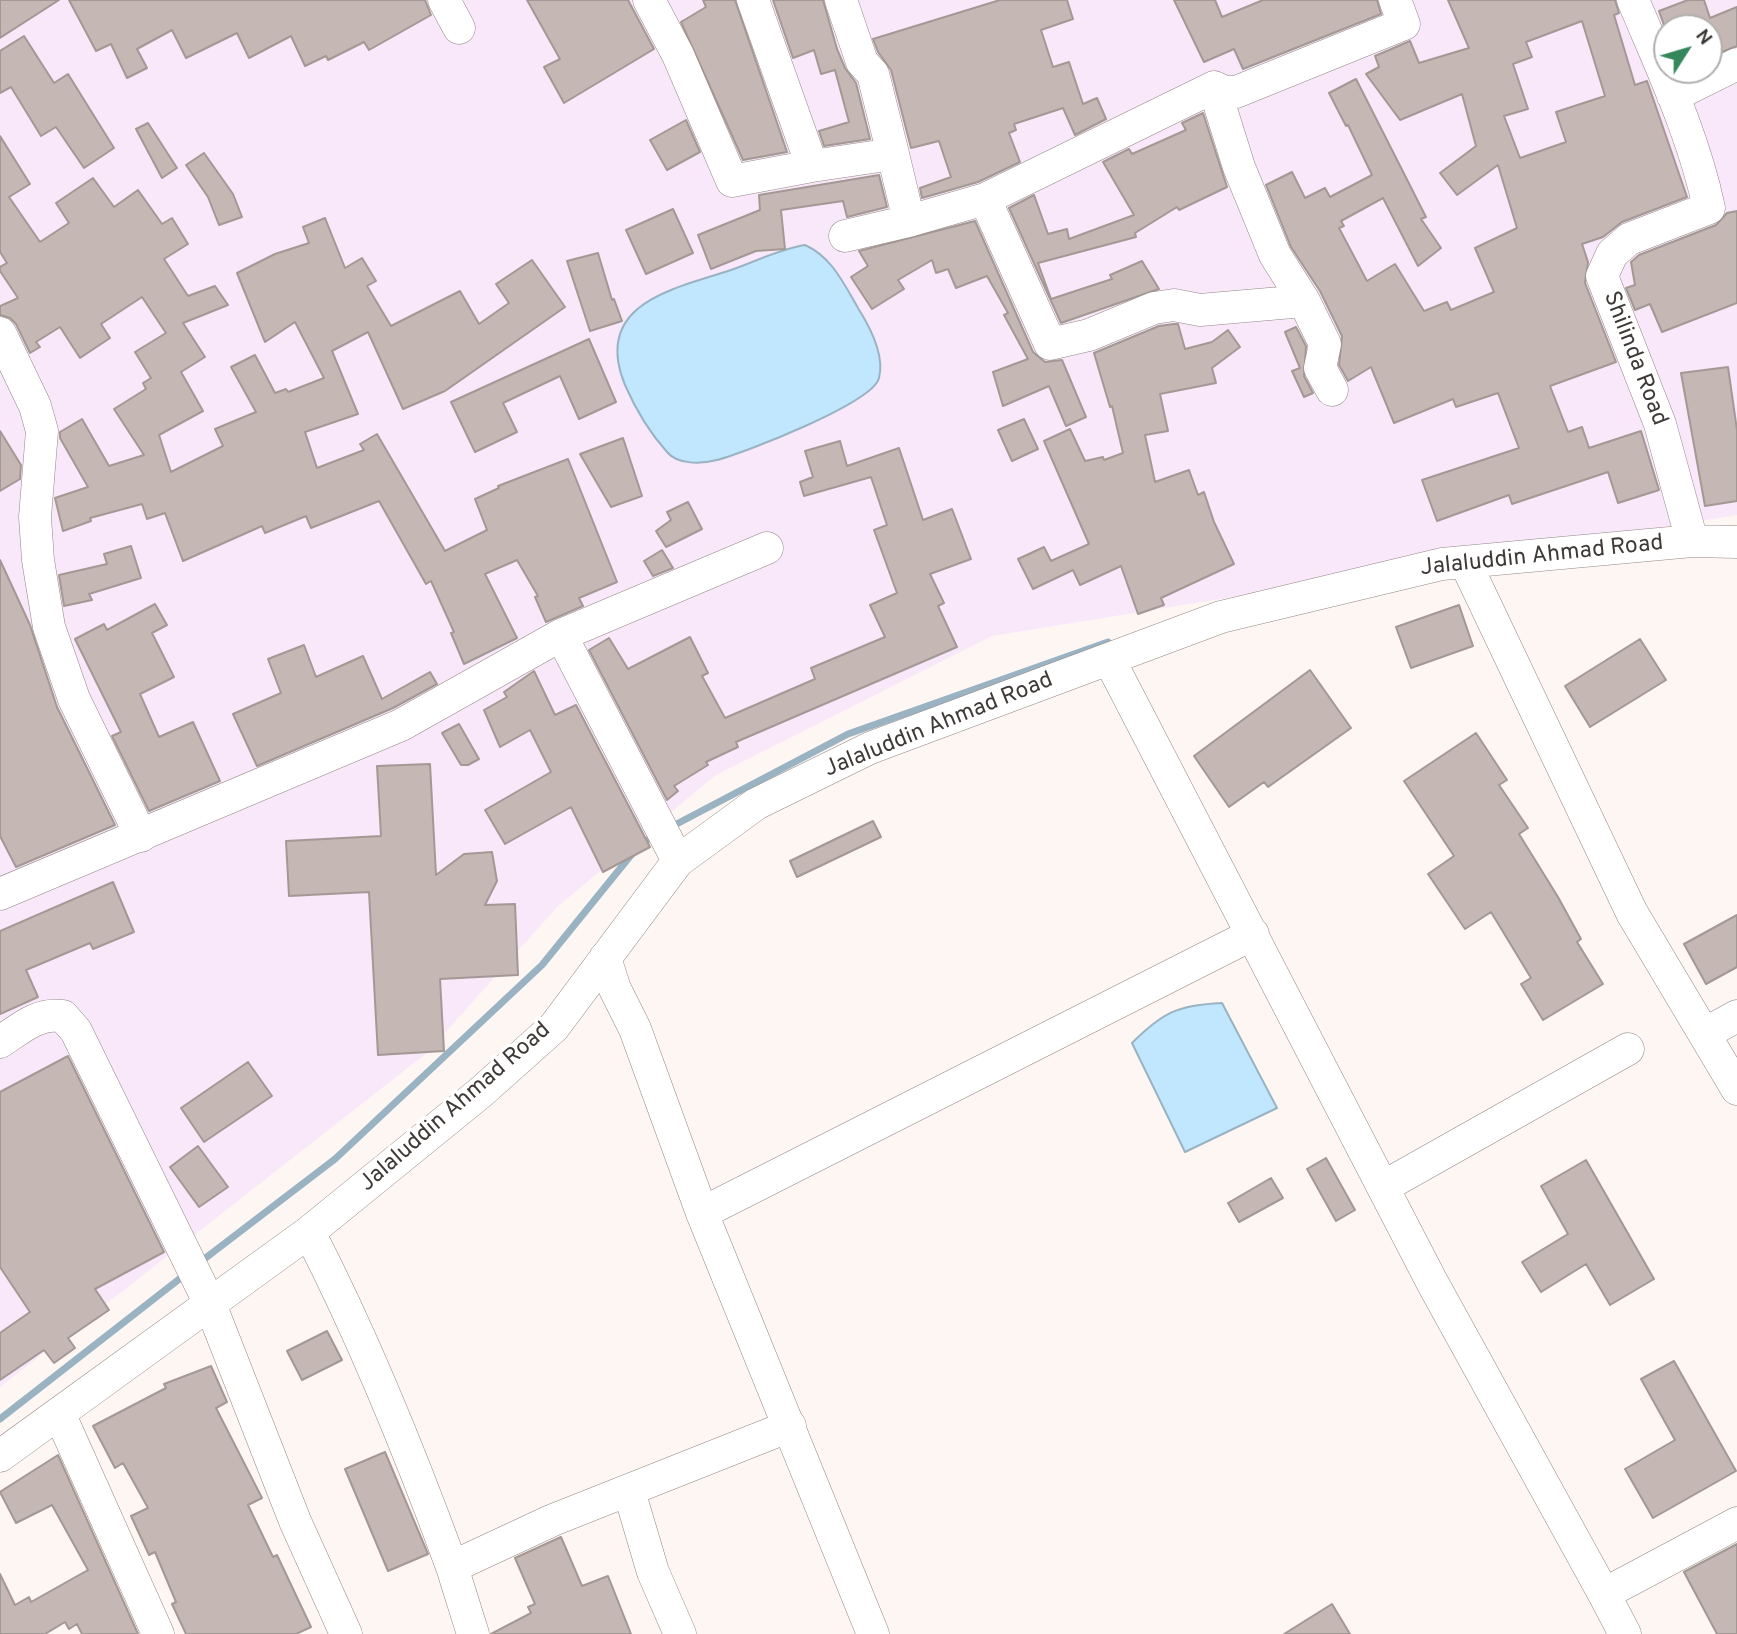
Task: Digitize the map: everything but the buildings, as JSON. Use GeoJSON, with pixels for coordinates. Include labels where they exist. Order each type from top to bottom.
{"type":"FeatureCollection","features":[{"type":"Feature","properties":{"kind":"street"},"geometry":{"type":"LineString","coordinates":[[444,0],[459,28]]}},
{"type":"Feature","properties":{"kind":"street"},"geometry":{"type":"LineString","coordinates":[[649,0],[678,55],[732,181],[893,154]]}},
{"type":"Feature","properties":{"kind":"street"},"geometry":{"type":"LineString","coordinates":[[753,0],[812,166]]}},
{"type":"Feature","properties":{"kind":"street"},"geometry":{"type":"LineString","coordinates":[[841,0],[862,62],[873,74],[909,220]]}},
{"type":"Feature","properties":{"kind":"street"},"geometry":{"type":"LineString","coordinates":[[1214,87],[1225,92],[1236,92],[1404,24],[1395,0]]}},
{"type":"Feature","properties":{"kind":"street","name":"Shilinda Road"},"geometry":{"type":"LineString","coordinates":[[1633,0],[1673,96],[1704,184],[1709,208],[1629,239],[1612,254],[1602,276],[1660,424],[1692,541]]}},
{"type":"Feature","properties":{"kind":"street"},"geometry":{"type":"LineString","coordinates":[[1673,96],[1737,64]]}},
{"type":"Feature","properties":{"kind":"street"},"geometry":{"type":"LineString","coordinates":[[845,236],[985,199],[1214,87]]}},
{"type":"Feature","properties":{"kind":"street"},"geometry":{"type":"LineString","coordinates":[[1214,87],[1239,167],[1275,256],[1304,301],[1325,344],[1320,368],[1332,390]]}},
{"type":"Feature","properties":{"kind":"street"},"geometry":{"type":"LineString","coordinates":[[985,199],[1050,344],[1089,335],[1174,305],[1200,310],[1304,301]]}},
{"type":"Feature","properties":{"kind":"street"},"geometry":{"type":"LineString","coordinates":[[0,333],[35,406],[42,431],[35,517],[38,560],[49,627],[74,699],[141,836]]}},
{"type":"Feature","properties":{"kind":"street","name":"Jalaluddin Ahmad Road"},"geometry":{"type":"LineString","coordinates":[[0,1456],[309,1233],[480,1094],[554,1027],[678,861],[756,804],[870,748],[1221,617],[1442,564],[1692,541],[1737,542]]}},
{"type":"Feature","properties":{"kind":"street"},"geometry":{"type":"LineString","coordinates":[[0,894],[401,725],[561,635],[767,548]]}},
{"type":"Feature","properties":{"kind":"street"},"geometry":{"type":"LineString","coordinates":[[1465,562],[1632,913],[1737,1089]]}},
{"type":"Feature","properties":{"kind":"street"},"geometry":{"type":"LineString","coordinates":[[561,635],[678,861]]}},
{"type":"Feature","properties":{"kind":"street"},"geometry":{"type":"LineString","coordinates":[[1109,659],[1432,1283],[1625,1634]]}},
{"type":"Feature","properties":{"kind":"street"},"geometry":{"type":"LineString","coordinates":[[702,1213],[1253,934]]}},
{"type":"Feature","properties":{"kind":"street"},"geometry":{"type":"LineString","coordinates":[[606,958],[615,989],[635,1029],[702,1213],[873,1634]]}},
{"type":"Feature","properties":{"kind":"street"},"geometry":{"type":"LineString","coordinates":[[0,1042],[37,1018],[52,1014],[63,1016],[76,1031],[210,1304],[336,1631]]}},
{"type":"Feature","properties":{"kind":"street"},"geometry":{"type":"LineString","coordinates":[[1706,1033],[1737,1016]]}},
{"type":"Feature","properties":{"kind":"street"},"geometry":{"type":"LineString","coordinates":[[1383,1187],[1628,1049]]}},
{"type":"Feature","properties":{"kind":"street"},"geometry":{"type":"LineString","coordinates":[[309,1233],[349,1310],[405,1437],[473,1634]]}},
{"type":"Feature","properties":{"kind":"street"},"geometry":{"type":"LineString","coordinates":[[59,1413],[158,1634]]}},
{"type":"Feature","properties":{"kind":"street"},"geometry":{"type":"LineString","coordinates":[[452,1567],[553,1520],[790,1426]]}},
{"type":"Feature","properties":{"kind":"street"},"geometry":{"type":"LineString","coordinates":[[629,1491],[653,1572],[680,1634]]}},
{"type":"Feature","properties":{"kind":"street"},"geometry":{"type":"LineString","coordinates":[[1604,1594],[1737,1522]]}},
{"type":"Feature","properties":{"kind":"shaded area"},"geometry":{"type":"Polygon","coordinates":[[[0,0],[1737,0],[1737,515],[992,636],[716,775],[558,906],[428,1052],[0,1387],[0,0]]]}},
{"type":"Feature","properties":{"kind":"water"},"geometry":{"type":"Polygon","coordinates":[[[805,245],[830,264],[867,324],[880,360],[879,378],[855,400],[832,413],[753,448],[704,462],[683,461],[672,456],[649,429],[625,385],[618,358],[619,337],[627,320],[641,306],[680,286],[805,245]]]}},
{"type":"Feature","properties":{"kind":"water"},"geometry":{"type":"Polygon","coordinates":[[[1222,1003],[1277,1108],[1185,1152],[1132,1043],[1162,1017],[1172,1012],[1182,1008],[1222,1003]]]}},
{"type":"Feature","properties":{"kind":"waterway"},"geometry":{"type":"LineString","coordinates":[[669,828],[848,734],[1108,642]]}},
{"type":"Feature","properties":{"kind":"waterway"},"geometry":{"type":"LineString","coordinates":[[199,1263],[335,1159],[542,965],[640,844],[656,835]]}},
{"type":"Feature","properties":{"kind":"waterway"},"geometry":{"type":"LineString","coordinates":[[0,1419],[187,1273]]}}]}
